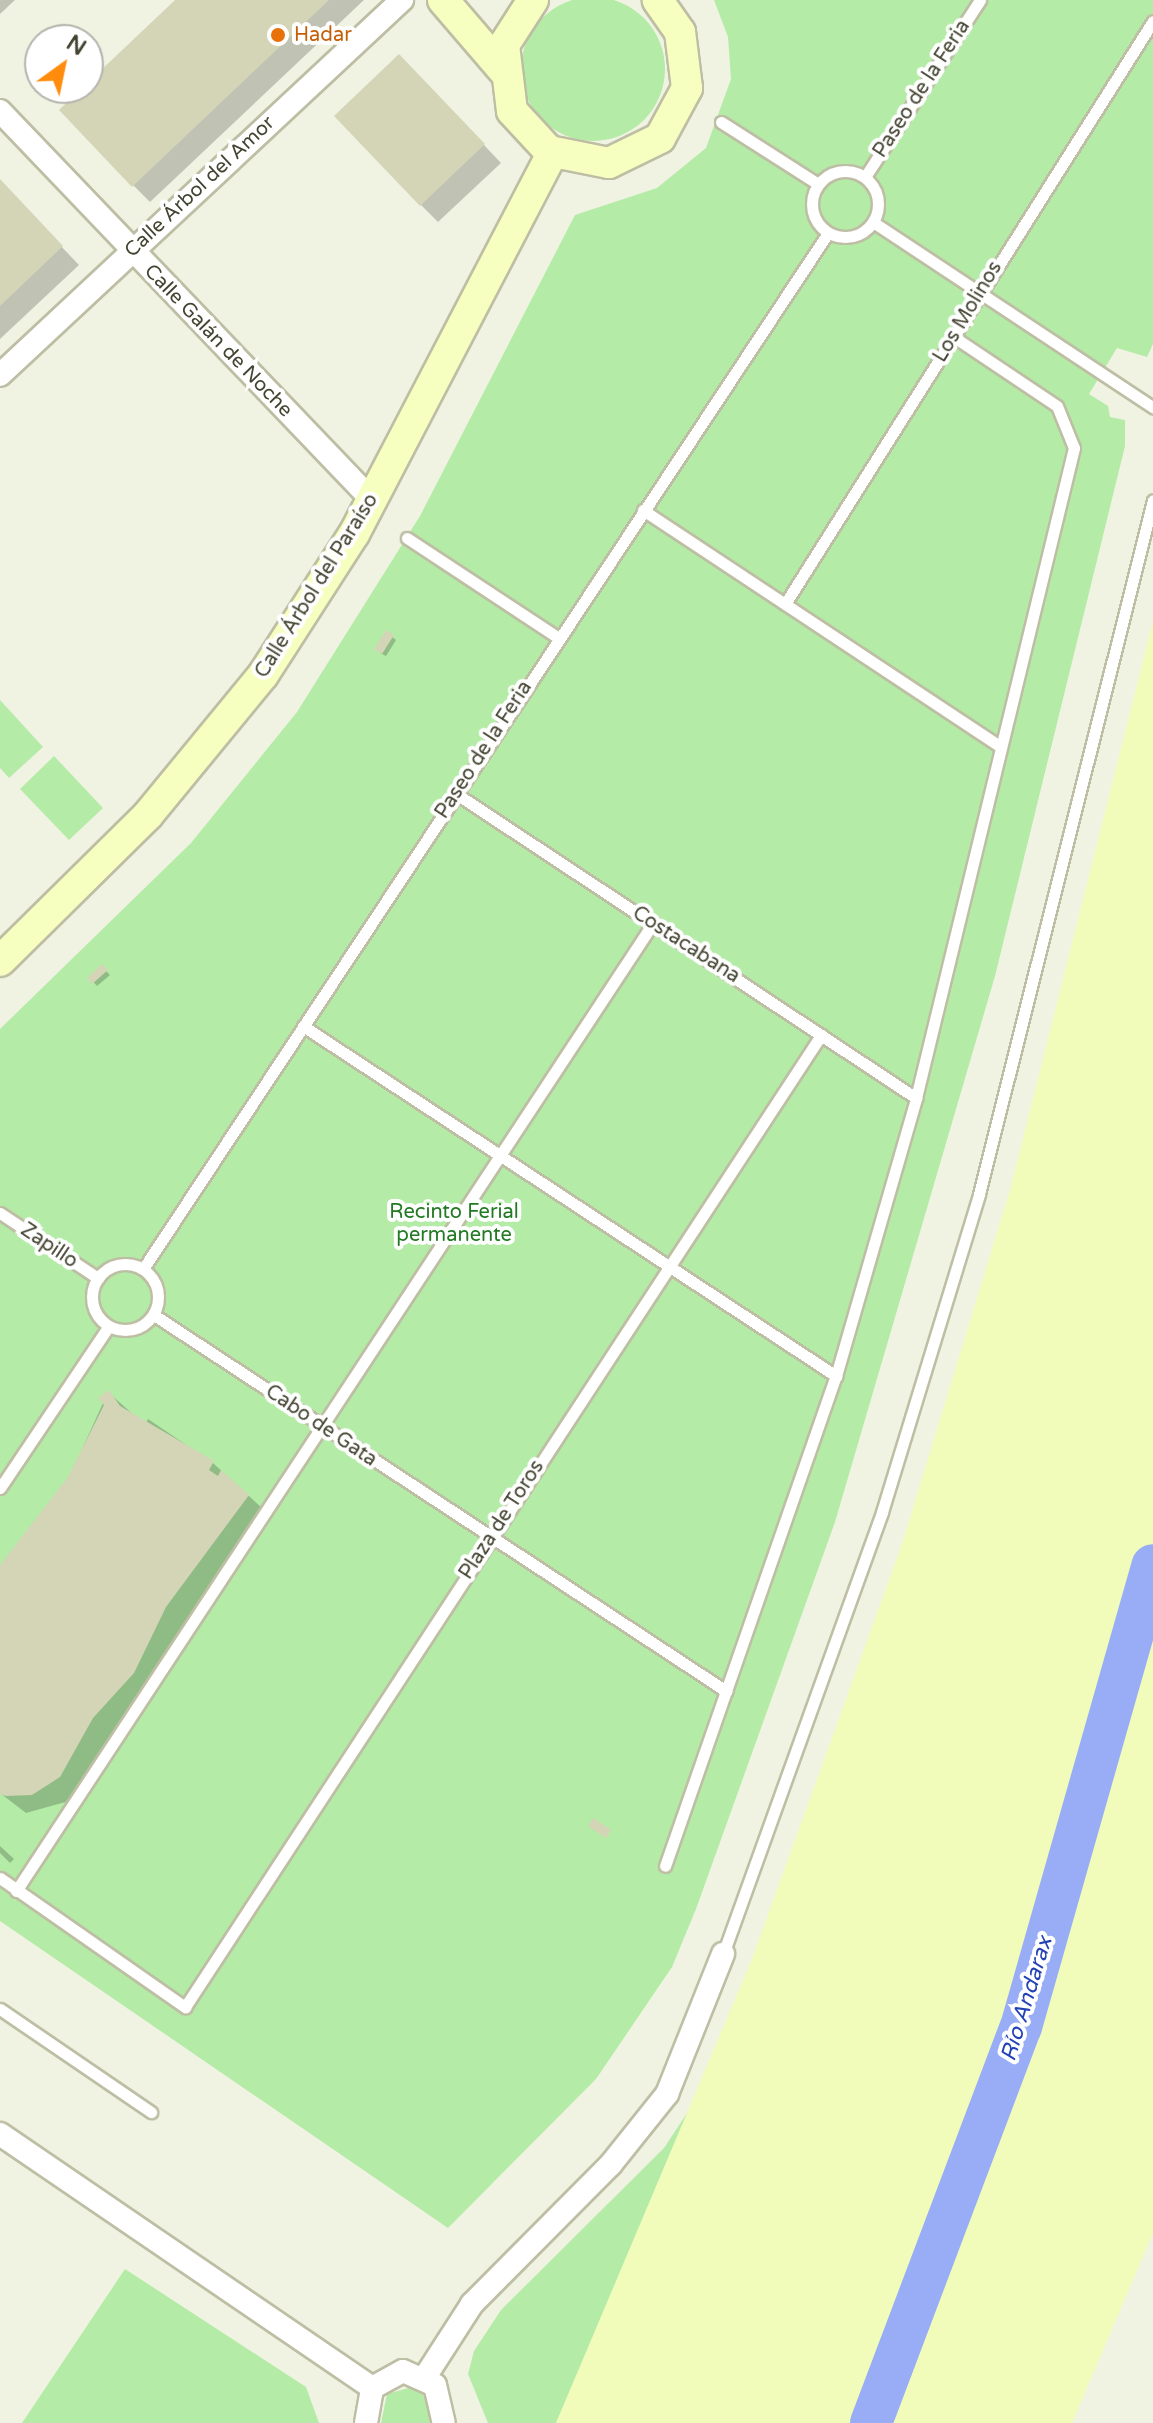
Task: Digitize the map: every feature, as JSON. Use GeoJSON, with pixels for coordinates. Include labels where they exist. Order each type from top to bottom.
{"type":"FeatureCollection","features":[{"type":"Feature","properties":{"kind":"street","name":"Calle Árbol del Amor"},"geometry":{"type":"LineString","coordinates":[[0,375],[402,0]]}},
{"type":"Feature","properties":{"kind":"street"},"geometry":{"type":"LineString","coordinates":[[443,0],[503,70]]}},
{"type":"Feature","properties":{"kind":"street"},"geometry":{"type":"LineString","coordinates":[[533,0],[511,27],[503,70],[512,111],[552,153],[581,163],[637,154],[677,115],[688,60],[658,0]]}},
{"type":"Feature","properties":{"kind":"street","name":"Calle Galán de Noche"},"geometry":{"type":"LineString","coordinates":[[0,111],[130,251],[372,500]]}},
{"type":"Feature","properties":{"kind":"street","name":"Calle Árbol del Paraíso"},"geometry":{"type":"LineString","coordinates":[[0,961],[188,769],[263,675],[372,500],[552,153]]}},
{"type":"Feature","properties":{"kind":"street"},"geometry":{"type":"LineString","coordinates":[[425,2377],[472,2304],[659,2105],[723,1954]]}},
{"type":"Feature","properties":{"kind":"street"},"geometry":{"type":"LineString","coordinates":[[0,2134],[372,2388]]}},
{"type":"Feature","properties":{"kind":"street"},"geometry":{"type":"LineString","coordinates":[[366,2423],[372,2388],[394,2372],[425,2377],[441,2392],[444,2423]]}},
{"type":"Feature","properties":{"kind":"lane","name":"Paseo de la Feria"},"geometry":{"type":"LineString","coordinates":[[865,177],[980,0]]}},
{"type":"Feature","properties":{"kind":"lane","name":"Los Molinos"},"geometry":{"type":"LineString","coordinates":[[785,604],[954,337],[979,291],[1153,21]]}},
{"type":"Feature","properties":{"kind":"lane"},"geometry":{"type":"LineString","coordinates":[[721,122],[818,184]]}},
{"type":"Feature","properties":{"kind":"lane"},"geometry":{"type":"LineString","coordinates":[[838,171],[865,177],[878,196],[873,222],[854,236],[828,233],[813,212],[818,184],[838,171]]}},
{"type":"Feature","properties":{"kind":"lane"},"geometry":{"type":"LineString","coordinates":[[873,222],[1153,407]]}},
{"type":"Feature","properties":{"kind":"lane","name":"Paseo de la Feria"},"geometry":{"type":"LineString","coordinates":[[143,1269],[557,637],[828,233]]}},
{"type":"Feature","properties":{"kind":"lane"},"geometry":{"type":"LineString","coordinates":[[665,1866],[836,1376],[916,1098],[1075,438],[1057,406],[954,337]]}},
{"type":"Feature","properties":{"kind":"lane"},"geometry":{"type":"LineString","coordinates":[[723,1954],[882,1512],[979,1194],[1153,500]]}},
{"type":"Feature","properties":{"kind":"lane"},"geometry":{"type":"LineString","coordinates":[[643,510],[1001,747]]}},
{"type":"Feature","properties":{"kind":"lane"},"geometry":{"type":"LineString","coordinates":[[407,538],[557,637]]}},
{"type":"Feature","properties":{"kind":"lane","name":"Costacabana"},"geometry":{"type":"LineString","coordinates":[[455,793],[916,1098]]}},
{"type":"Feature","properties":{"kind":"lane"},"geometry":{"type":"LineString","coordinates":[[0,1878],[16,1891],[653,923]]}},
{"type":"Feature","properties":{"kind":"lane"},"geometry":{"type":"LineString","coordinates":[[303,1026],[836,1376]]}},
{"type":"Feature","properties":{"kind":"lane","name":"Plaza de Toros"},"geometry":{"type":"LineString","coordinates":[[16,1891],[185,2007],[821,1035]]}},
{"type":"Feature","properties":{"kind":"lane","name":"Zapillo"},"geometry":{"type":"LineString","coordinates":[[0,1213],[98,1278]]}},
{"type":"Feature","properties":{"kind":"lane"},"geometry":{"type":"LineString","coordinates":[[120,1264],[143,1269],[157,1288],[154,1315],[135,1329],[109,1326],[93,1303],[98,1278],[120,1264]]}},
{"type":"Feature","properties":{"kind":"lane","name":"Cabo de Gata"},"geometry":{"type":"LineString","coordinates":[[154,1315],[726,1691]]}},
{"type":"Feature","properties":{"kind":"lane"},"geometry":{"type":"LineString","coordinates":[[0,1488],[109,1326]]}},
{"type":"Feature","properties":{"kind":"lane"},"geometry":{"type":"LineString","coordinates":[[0,2009],[151,2112]]}},
{"type":"Feature","properties":{"kind":"green space"},"geometry":{"type":"Polygon","coordinates":[[[593,-3],[621,2],[644,18],[660,41],[665,69],[660,97],[644,120],[621,136],[593,141],[565,136],[542,120],[526,97],[521,69],[526,41],[542,18],[565,2],[593,-3]]]}},
{"type":"Feature","properties":{"kind":"green space","name":"Recinto Ferial permanente"},"geometry":{"type":"Polygon","coordinates":[[[714,0],[1153,0],[1153,344],[1147,357],[1117,348],[1089,394],[1108,406],[1110,417],[1125,420],[1125,446],[995,976],[835,1522],[696,1909],[672,1967],[596,2079],[448,2228],[0,1921],[0,1029],[191,843],[297,712],[420,516],[575,215],[657,188],[706,148],[731,79],[728,37],[714,0]]]}},
{"type":"Feature","properties":{"kind":"green space"},"geometry":{"type":"Polygon","coordinates":[[[0,700],[43,747],[9,778],[0,768],[0,700]]]}},
{"type":"Feature","properties":{"kind":"green space"},"geometry":{"type":"Polygon","coordinates":[[[54,756],[103,808],[69,840],[20,789],[54,756]]]}},
{"type":"Feature","properties":{"kind":"green space"},"geometry":{"type":"Polygon","coordinates":[[[697,2098],[556,2423],[488,2423],[468,2374],[474,2351],[501,2310],[664,2148],[697,2098]]]}},
{"type":"Feature","properties":{"kind":"green space"},"geometry":{"type":"Polygon","coordinates":[[[125,2269],[306,2387],[319,2423],[22,2423],[125,2269]]]}},
{"type":"Feature","properties":{"kind":"green space"},"geometry":{"type":"Polygon","coordinates":[[[412,2387],[427,2398],[430,2423],[381,2423],[387,2394],[412,2387]]]}},
{"type":"Feature","properties":{"kind":"sand"},"geometry":{"type":"Polygon","coordinates":[[[1153,621],[1153,2233],[1072,2423],[556,2423],[752,1959],[902,1544],[1010,1190],[1153,621]]]}},
{"type":"Feature","properties":{"kind":"building"},"geometry":{"type":"Polygon","coordinates":[[[175,0],[329,0],[132,187],[59,110],[65,104],[104,104],[104,67],[175,0]]]}},
{"type":"Feature","properties":{"kind":"building"},"geometry":{"type":"Polygon","coordinates":[[[399,54],[485,144],[420,206],[334,116],[399,54]]]}},
{"type":"Feature","properties":{"kind":"building"},"geometry":{"type":"Polygon","coordinates":[[[0,179],[63,246],[0,306],[0,179]]]}},
{"type":"Feature","properties":{"kind":"building"},"geometry":{"type":"Polygon","coordinates":[[[386,630],[394,635],[382,654],[374,649],[386,630]]]}},
{"type":"Feature","properties":{"kind":"building"},"geometry":{"type":"Polygon","coordinates":[[[102,964],[108,970],[92,984],[87,978],[102,964]]]}},
{"type":"Feature","properties":{"kind":"building"},"geometry":{"type":"Polygon","coordinates":[[[109,1390],[120,1406],[214,1461],[209,1470],[218,1476],[221,1470],[249,1495],[166,1607],[134,1673],[93,1718],[60,1777],[32,1795],[6,1796],[0,1794],[0,1565],[68,1477],[104,1405],[98,1398],[109,1390]]]}},
{"type":"Feature","properties":{"kind":"building"},"geometry":{"type":"Polygon","coordinates":[[[593,1818],[611,1830],[606,1838],[588,1826],[593,1818]]]}},
{"type":"Feature","properties":{"kind":"waterway","name":"Río Andarax"},"geometry":{"type":"LineString","coordinates":[[871,2423],[1021,2027],[1153,1565]]}},
{"type":"Feature","properties":{"kind":"place","name":"Hadar"},"geometry":{"type":"Point","coordinates":[278,35]}}]}
